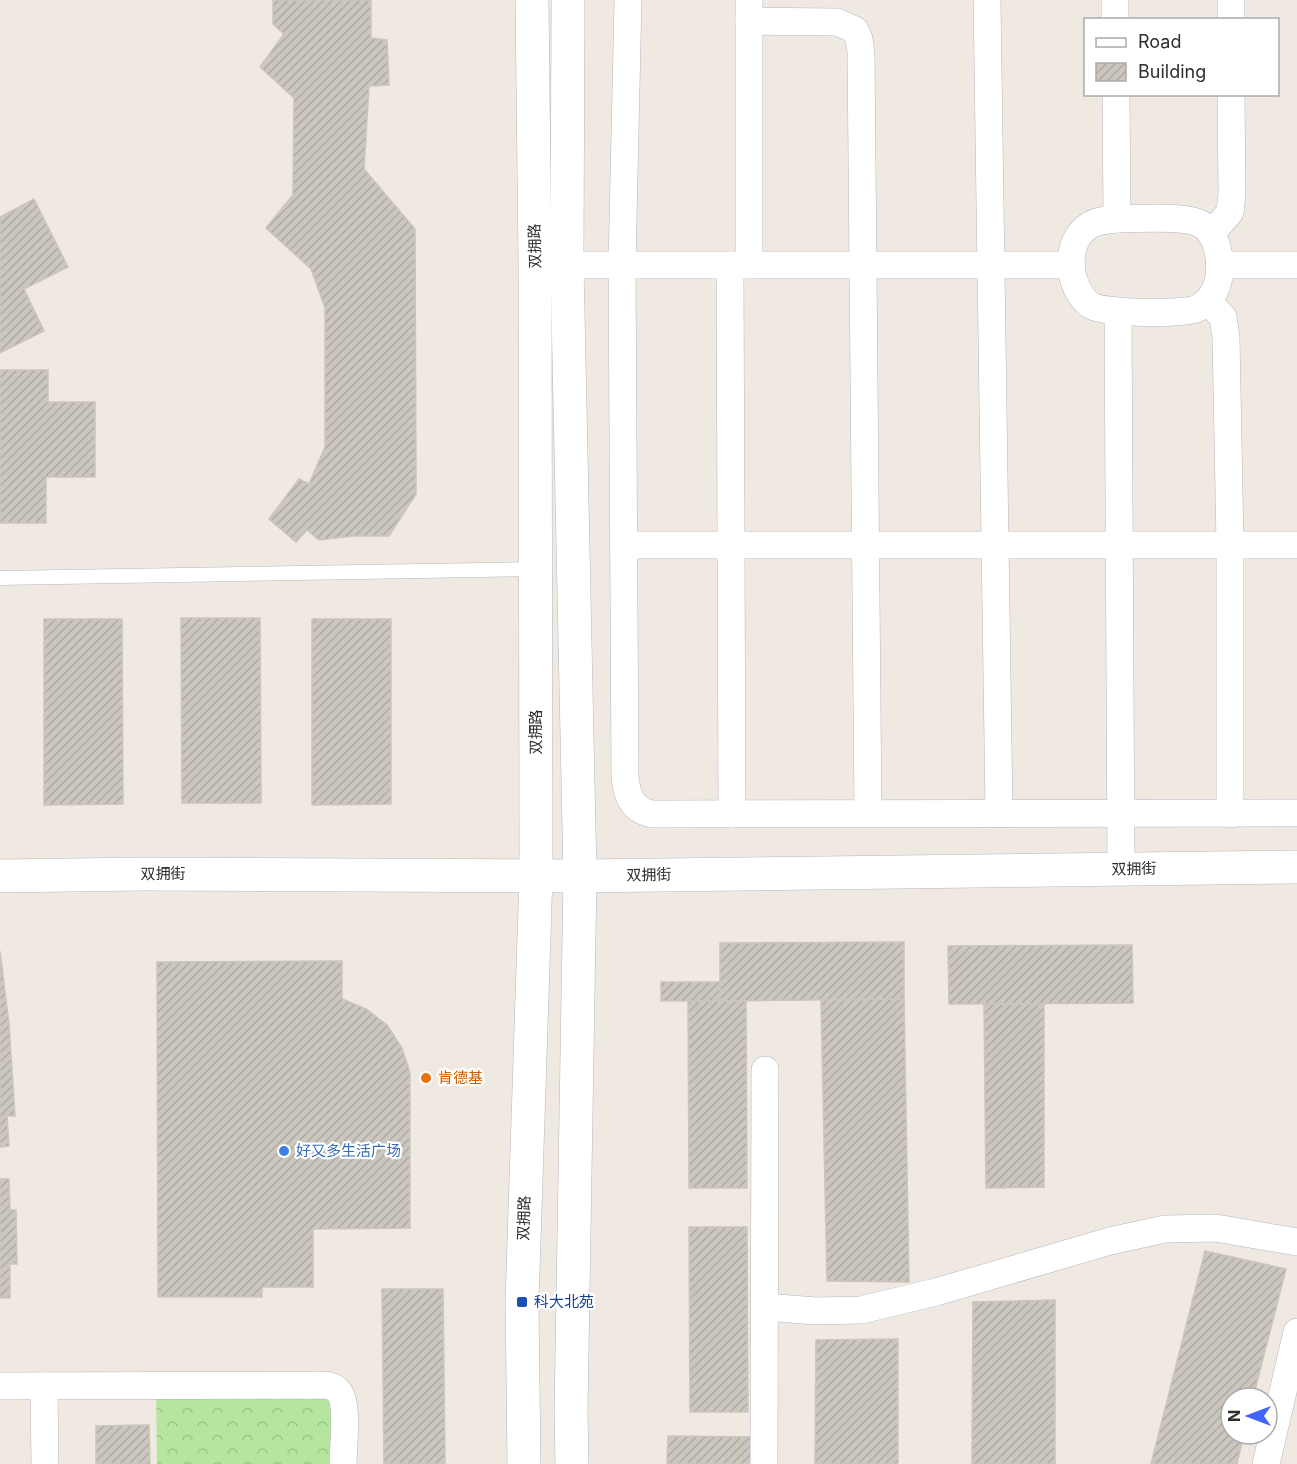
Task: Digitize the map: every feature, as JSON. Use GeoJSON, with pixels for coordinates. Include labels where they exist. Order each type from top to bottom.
{"type":"FeatureCollection","features":[{"type":"Feature","properties":{"kind":"main road","name":"双拥路"},"geometry":{"type":"LineString","coordinates":[[532,0],[551,265],[580,876],[572,1464]]}},
{"type":"Feature","properties":{"kind":"main road","name":"双拥路"},"geometry":{"type":"LineString","coordinates":[[524,1464],[522,1302],[536,875],[535,569],[568,0]]}},
{"type":"Feature","properties":{"kind":"main road","name":"双拥街"},"geometry":{"type":"LineString","coordinates":[[0,876],[144,874],[580,876],[1297,867]]}},
{"type":"Feature","properties":{"kind":"street"},"geometry":{"type":"LineString","coordinates":[[628,0],[622,265],[626,792],[642,812],[652,814],[1297,813]]}},
{"type":"Feature","properties":{"kind":"street"},"geometry":{"type":"LineString","coordinates":[[987,0],[999,812]]}},
{"type":"Feature","properties":{"kind":"street"},"geometry":{"type":"LineString","coordinates":[[1115,0],[1115,18]]}},
{"type":"Feature","properties":{"kind":"street"},"geometry":{"type":"LineString","coordinates":[[1231,0],[1231,18]]}},
{"type":"Feature","properties":{"kind":"street"},"geometry":{"type":"LineString","coordinates":[[732,814],[731,545],[749,11],[837,22],[855,30],[861,52],[868,813]]}},
{"type":"Feature","properties":{"kind":"street"},"geometry":{"type":"LineString","coordinates":[[1116,96],[1117,219]]}},
{"type":"Feature","properties":{"kind":"street"},"geometry":{"type":"LineString","coordinates":[[1211,234],[1230,212],[1232,194],[1231,96]]}},
{"type":"Feature","properties":{"kind":"street"},"geometry":{"type":"LineString","coordinates":[[1117,219],[1186,219],[1208,228],[1211,234],[1216,240],[1219,275],[1208,302],[1197,309],[1118,312],[1099,309],[1089,304],[1076,287],[1072,276],[1074,244],[1083,230],[1095,222],[1117,219]]}},
{"type":"Feature","properties":{"kind":"street"},"geometry":{"type":"LineString","coordinates":[[551,265],[1071,265]]}},
{"type":"Feature","properties":{"kind":"street"},"geometry":{"type":"LineString","coordinates":[[1219,265],[1297,265]]}},
{"type":"Feature","properties":{"kind":"street"},"geometry":{"type":"LineString","coordinates":[[1208,302],[1223,317],[1226,337],[1230,545],[1230,814]]}},
{"type":"Feature","properties":{"kind":"street"},"geometry":{"type":"LineString","coordinates":[[1118,312],[1121,869]]}},
{"type":"Feature","properties":{"kind":"street"},"geometry":{"type":"LineString","coordinates":[[624,545],[1297,545]]}},
{"type":"Feature","properties":{"kind":"street"},"geometry":{"type":"LineString","coordinates":[[764,1464],[765,1070]]}},
{"type":"Feature","properties":{"kind":"street"},"geometry":{"type":"LineString","coordinates":[[765,1307],[816,1311],[861,1310],[936,1292],[1110,1241],[1165,1229],[1216,1228],[1297,1242]]}},
{"type":"Feature","properties":{"kind":"street"},"geometry":{"type":"LineString","coordinates":[[1266,1464],[1297,1332]]}},
{"type":"Feature","properties":{"kind":"street"},"geometry":{"type":"LineString","coordinates":[[0,1386],[325,1385],[334,1387],[340,1392],[344,1408],[343,1464]]}},
{"type":"Feature","properties":{"kind":"street"},"geometry":{"type":"LineString","coordinates":[[44,1386],[45,1464]]}},
{"type":"Feature","properties":{"kind":"lane"},"geometry":{"type":"LineString","coordinates":[[0,578],[535,569]]}},
{"type":"Feature","properties":{"kind":"green space"},"geometry":{"type":"Polygon","coordinates":[[[156,1386],[343,1386],[342,1464],[157,1464],[156,1386]]]}},
{"type":"Feature","properties":{"kind":"building"},"geometry":{"type":"Polygon","coordinates":[[[273,0],[371,0],[371,38],[387,40],[389,85],[369,86],[364,169],[415,229],[416,475],[416,494],[389,536],[354,536],[319,540],[307,530],[296,542],[269,519],[299,479],[309,484],[325,447],[325,308],[311,269],[266,228],[293,195],[294,98],[260,67],[284,34],[273,24],[273,0]]]}},
{"type":"Feature","properties":{"kind":"building"},"geometry":{"type":"Polygon","coordinates":[[[34,199],[68,267],[24,289],[44,331],[0,353],[0,217],[34,199]]]}},
{"type":"Feature","properties":{"kind":"building"},"geometry":{"type":"Polygon","coordinates":[[[0,370],[48,370],[48,402],[95,402],[95,477],[46,477],[46,523],[0,523],[0,370]]]}},
{"type":"Feature","properties":{"kind":"building"},"geometry":{"type":"Polygon","coordinates":[[[181,618],[260,618],[261,803],[182,803],[181,618]]]}},
{"type":"Feature","properties":{"kind":"building"},"geometry":{"type":"Polygon","coordinates":[[[44,619],[122,619],[123,804],[44,805],[44,619]]]}},
{"type":"Feature","properties":{"kind":"building"},"geometry":{"type":"Polygon","coordinates":[[[312,619],[391,619],[391,804],[312,805],[312,619]]]}},
{"type":"Feature","properties":{"kind":"building"},"geometry":{"type":"Polygon","coordinates":[[[904,942],[904,999],[720,1001],[720,943],[904,942]]]}},
{"type":"Feature","properties":{"kind":"building"},"geometry":{"type":"Polygon","coordinates":[[[1132,945],[1133,1003],[949,1004],[948,946],[1132,945]]]}},
{"type":"Feature","properties":{"kind":"building"},"geometry":{"type":"Polygon","coordinates":[[[0,951],[9,1024],[15,1116],[7,1116],[9,1146],[0,1147],[0,951]]]}},
{"type":"Feature","properties":{"kind":"building","name":"好又多生活广场"},"geometry":{"type":"Polygon","coordinates":[[[342,961],[342,999],[366,1009],[387,1025],[402,1048],[410,1073],[410,1228],[313,1229],[313,1287],[262,1287],[262,1297],[158,1297],[157,962],[342,961]]]}},
{"type":"Feature","properties":{"kind":"building"},"geometry":{"type":"Polygon","coordinates":[[[661,982],[720,982],[720,1001],[661,1001],[661,982]]]}},
{"type":"Feature","properties":{"kind":"building"},"geometry":{"type":"Polygon","coordinates":[[[904,999],[909,1282],[827,1281],[821,1000],[904,999]]]}},
{"type":"Feature","properties":{"kind":"building"},"geometry":{"type":"Polygon","coordinates":[[[688,1001],[746,1001],[747,1188],[689,1188],[688,1001]]]}},
{"type":"Feature","properties":{"kind":"building"},"geometry":{"type":"Polygon","coordinates":[[[984,1004],[1044,1004],[1044,1187],[986,1188],[984,1004]]]}},
{"type":"Feature","properties":{"kind":"building"},"geometry":{"type":"Polygon","coordinates":[[[0,1179],[9,1179],[10,1210],[16,1210],[17,1264],[10,1264],[10,1298],[0,1298],[0,1179]]]}},
{"type":"Feature","properties":{"kind":"building"},"geometry":{"type":"Polygon","coordinates":[[[689,1227],[747,1227],[748,1412],[690,1412],[689,1227]]]}},
{"type":"Feature","properties":{"kind":"building"},"geometry":{"type":"Polygon","coordinates":[[[1205,1251],[1286,1269],[1256,1386],[1219,1386],[1219,1446],[1241,1446],[1237,1464],[1151,1464],[1205,1251]]]}},
{"type":"Feature","properties":{"kind":"building"},"geometry":{"type":"Polygon","coordinates":[[[382,1289],[443,1289],[445,1464],[384,1464],[382,1289]]]}},
{"type":"Feature","properties":{"kind":"building"},"geometry":{"type":"Polygon","coordinates":[[[1055,1300],[1055,1464],[972,1464],[973,1302],[1055,1300]]]}},
{"type":"Feature","properties":{"kind":"building"},"geometry":{"type":"Polygon","coordinates":[[[898,1339],[898,1464],[815,1464],[816,1340],[898,1339]]]}},
{"type":"Feature","properties":{"kind":"building"},"geometry":{"type":"Polygon","coordinates":[[[149,1425],[150,1464],[96,1464],[96,1426],[149,1425]]]}},
{"type":"Feature","properties":{"kind":"building"},"geometry":{"type":"Polygon","coordinates":[[[668,1436],[751,1437],[750,1464],[667,1464],[668,1436]]]}},
{"type":"Feature","properties":{"kind":"place","name":"肯德基"},"geometry":{"type":"Point","coordinates":[426,1078]}},
{"type":"Feature","properties":{"kind":"place","name":"好又多生活广场"},"geometry":{"type":"Point","coordinates":[284,1151]}},
{"type":"Feature","properties":{"kind":"place","name":"科大北苑"},"geometry":{"type":"Point","coordinates":[522,1302]}}]}
